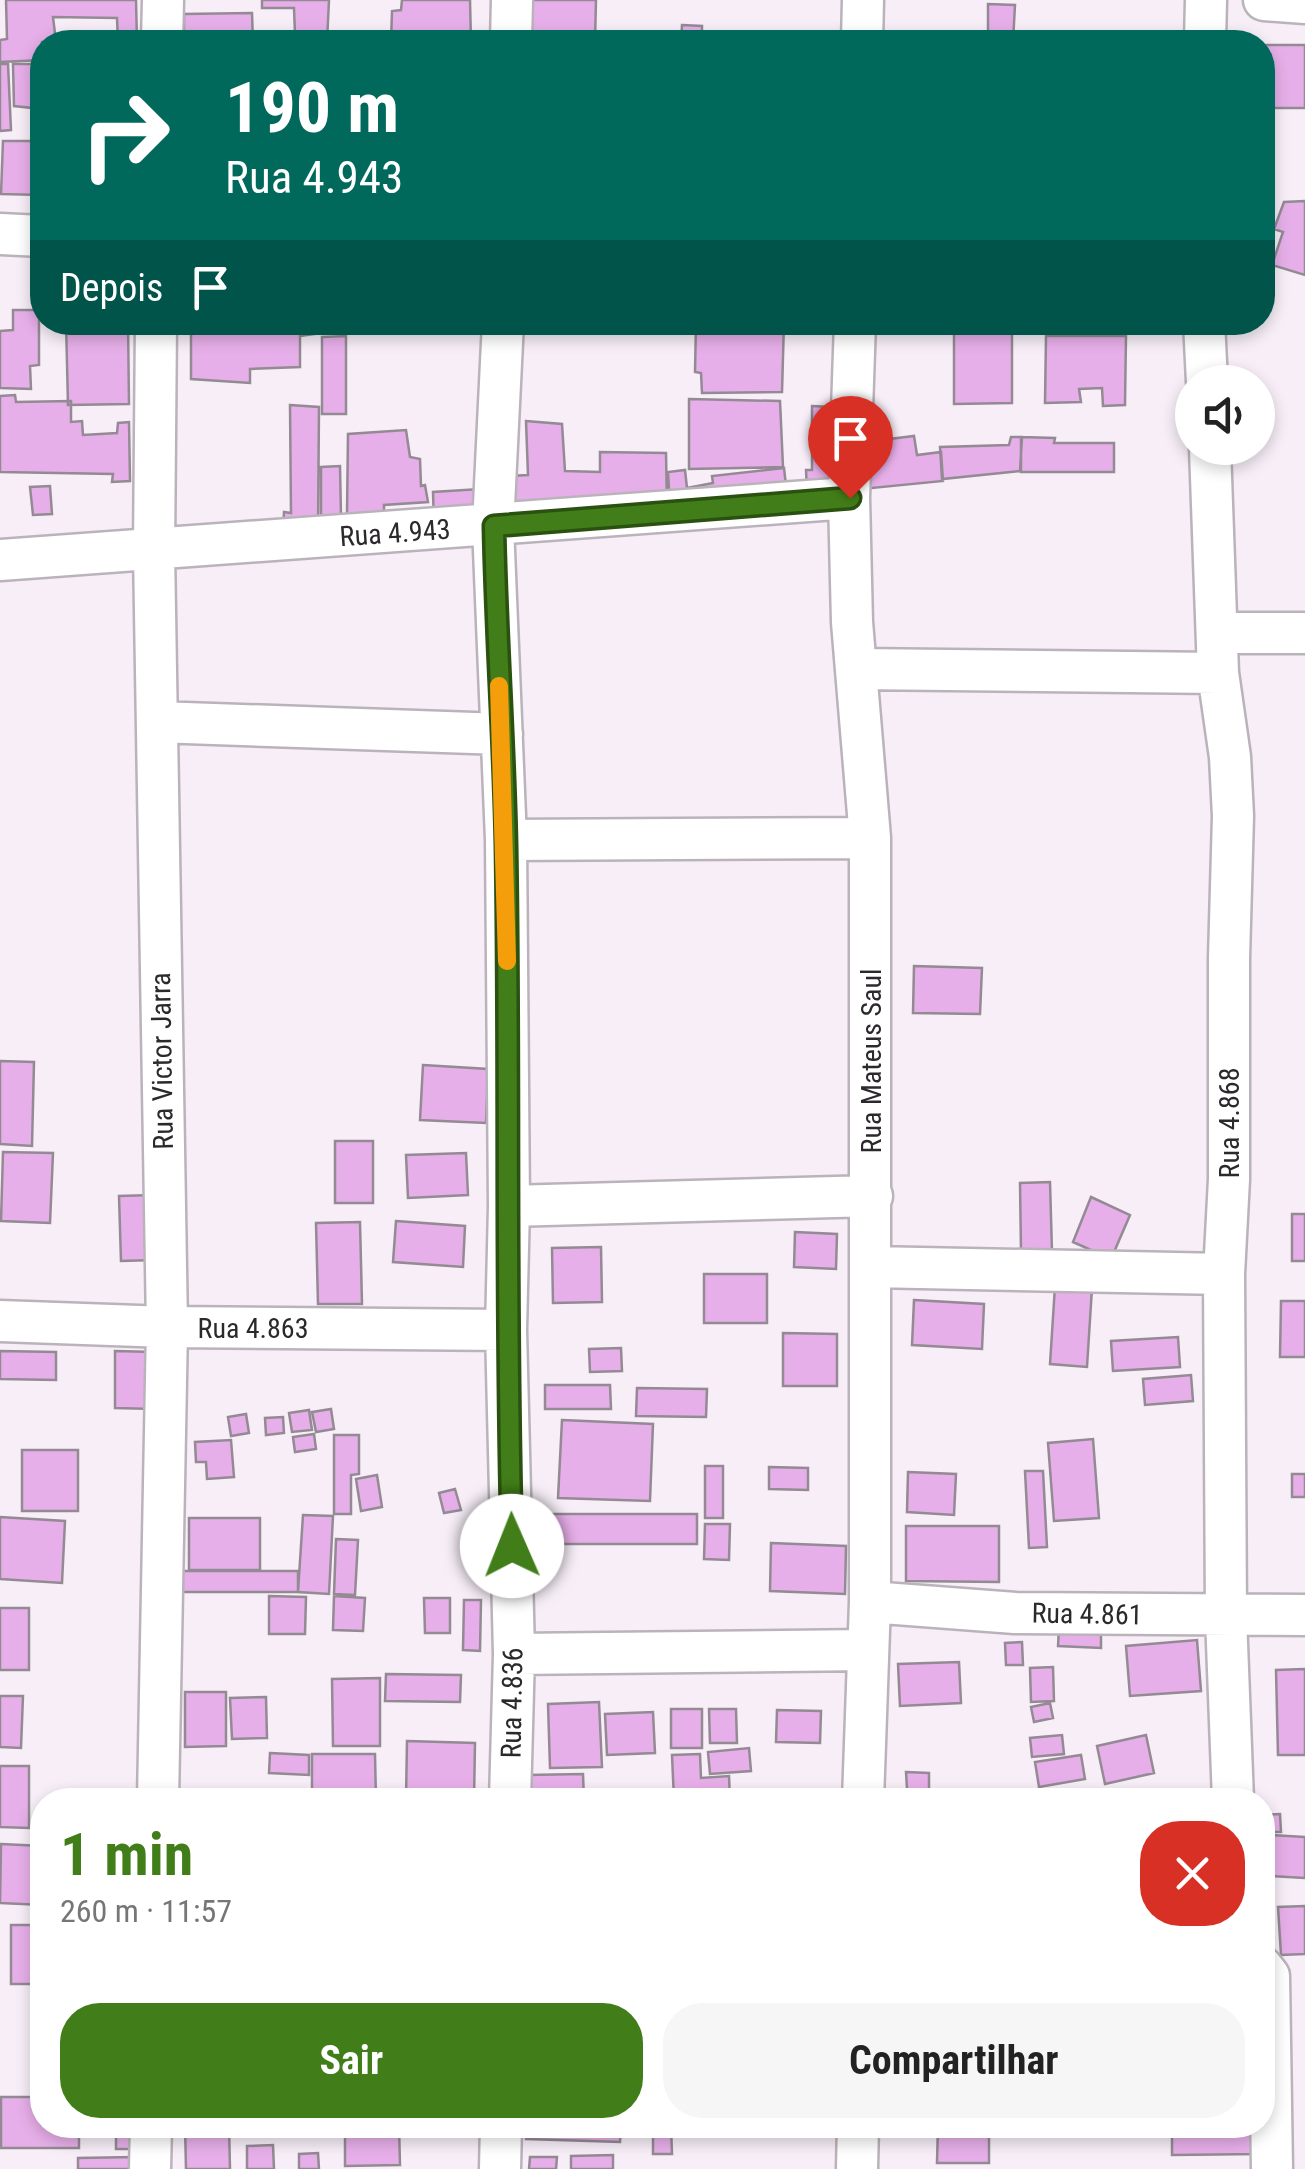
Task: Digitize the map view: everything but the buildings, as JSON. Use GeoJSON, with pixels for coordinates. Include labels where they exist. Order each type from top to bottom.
{"type":"FeatureCollection","features":[{"type":"Feature","properties":{"kind":"street"},"geometry":{"type":"LineString","coordinates":[[162,30],[163,0]]}},
{"type":"Feature","properties":{"kind":"street"},"geometry":{"type":"LineString","coordinates":[[512,0],[512,30]]}},
{"type":"Feature","properties":{"kind":"street"},"geometry":{"type":"LineString","coordinates":[[862,30],[863,0]]}},
{"type":"Feature","properties":{"kind":"street"},"geometry":{"type":"LineString","coordinates":[[1206,0],[1206,30]]}},
{"type":"Feature","properties":{"kind":"street"},"geometry":{"type":"LineString","coordinates":[[1264,0],[1305,3]]}},
{"type":"Feature","properties":{"kind":"street"},"geometry":{"type":"LineString","coordinates":[[0,234],[30,235]]}},
{"type":"Feature","properties":{"kind":"street","name":"Rua Victor Jarra"},"geometry":{"type":"LineString","coordinates":[[156,335],[154,550],[166,1328],[158,1788]]}},
{"type":"Feature","properties":{"kind":"street","name":"Rua 4.836"},"geometry":{"type":"LineString","coordinates":[[503,335],[494,526],[506,840],[510,1206],[506,1330],[514,1654],[510,1788]]}},
{"type":"Feature","properties":{"kind":"street","name":"Rua Mateus Saul"},"geometry":{"type":"LineString","coordinates":[[855,335],[850,498],[852,622],[870,838],[870,1602],[863,1788]]}},
{"type":"Feature","properties":{"kind":"street"},"geometry":{"type":"LineString","coordinates":[[1205,335],[1206,365]]}},
{"type":"Feature","properties":{"kind":"street","name":"Rua 4.868"},"geometry":{"type":"LineString","coordinates":[[1211,465],[1218,653],[1233,816],[1229,1179],[1224,1274],[1226,1616],[1233,1788]]}},
{"type":"Feature","properties":{"kind":"street","name":"Rua 4.943"},"geometry":{"type":"LineString","coordinates":[[0,560],[850,498]]}},
{"type":"Feature","properties":{"kind":"street"},"geometry":{"type":"LineString","coordinates":[[857,669],[1218,653],[1305,633]]}},
{"type":"Feature","properties":{"kind":"street"},"geometry":{"type":"LineString","coordinates":[[157,722],[502,734]]}},
{"type":"Feature","properties":{"kind":"street"},"geometry":{"type":"LineString","coordinates":[[506,840],[870,838]]}},
{"type":"Feature","properties":{"kind":"street"},"geometry":{"type":"LineString","coordinates":[[510,1206],[872,1196]]}},
{"type":"Feature","properties":{"kind":"street"},"geometry":{"type":"LineString","coordinates":[[872,1267],[1224,1274]]}},
{"type":"Feature","properties":{"kind":"street","name":"Rua 4.863"},"geometry":{"type":"LineString","coordinates":[[0,1321],[166,1328],[506,1330]]}},
{"type":"Feature","properties":{"kind":"street","name":"Rua 4.861"},"geometry":{"type":"LineString","coordinates":[[870,1602],[1015,1612],[1305,1615]]}},
{"type":"Feature","properties":{"kind":"street"},"geometry":{"type":"LineString","coordinates":[[514,1654],[866,1650]]}},
{"type":"Feature","properties":{"kind":"street"},"geometry":{"type":"LineString","coordinates":[[1275,2085],[1279,1973]]}},
{"type":"Feature","properties":{"kind":"street"},"geometry":{"type":"LineString","coordinates":[[150,2169],[151,2138]]}},
{"type":"Feature","properties":{"kind":"street"},"geometry":{"type":"LineString","coordinates":[[500,2169],[501,2138]]}},
{"type":"Feature","properties":{"kind":"street"},"geometry":{"type":"LineString","coordinates":[[857,2169],[858,2138]]}},
{"type":"Feature","properties":{"kind":"street"},"geometry":{"type":"LineString","coordinates":[[1272,2169],[1273,2138]]}},
{"type":"Feature","properties":{"kind":"slow traffic"},"geometry":{"type":"LineString","coordinates":[[499,686],[507,961]]}},
{"type":"Feature","properties":{"kind":"route"},"geometry":{"type":"LineString","coordinates":[[512,1546],[506,1330],[510,1206],[506,840],[494,526],[850,498]]}}]}
